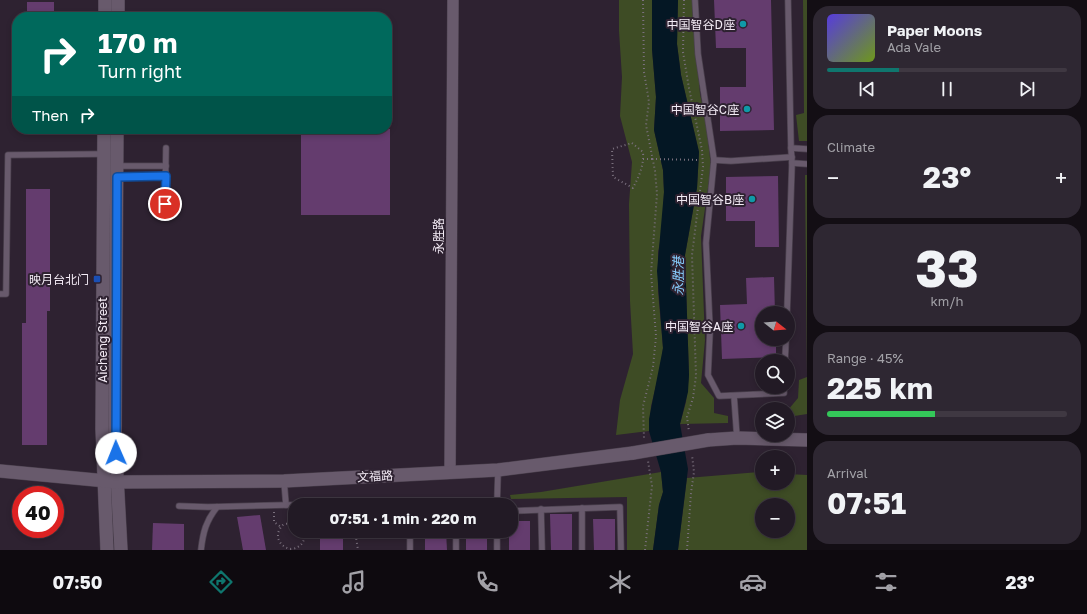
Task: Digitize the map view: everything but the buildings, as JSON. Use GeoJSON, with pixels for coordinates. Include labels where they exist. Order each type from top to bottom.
{"type":"FeatureCollection","features":[{"type":"Feature","properties":{"kind":"street"},"geometry":{"type":"LineString","coordinates":[[105,0],[105,12]]}},
{"type":"Feature","properties":{"kind":"street"},"geometry":{"type":"LineString","coordinates":[[118,0],[118,12]]}},
{"type":"Feature","properties":{"kind":"street","name":"永胜路"},"geometry":{"type":"LineString","coordinates":[[450,472],[452,0]]}},
{"type":"Feature","properties":{"kind":"street","name":"Aicheng Street"},"geometry":{"type":"LineString","coordinates":[[104,134],[102,429],[120,550]]}},
{"type":"Feature","properties":{"kind":"street","name":"Aicheng Street"},"geometry":{"type":"LineString","coordinates":[[107,550],[110,481],[115,431],[117,134]]}},
{"type":"Feature","properties":{"kind":"street"},"geometry":{"type":"LineString","coordinates":[[737,438],[807,440]]}},
{"type":"Feature","properties":{"kind":"street","name":"文福路"},"geometry":{"type":"LineString","coordinates":[[0,471],[110,481],[284,481],[498,470],[633,453],[708,440],[737,438]]}},
{"type":"Feature","properties":{"kind":"lane"},"geometry":{"type":"LineString","coordinates":[[695,0],[698,54],[714,160],[706,242],[710,330],[708,375],[719,396],[767,394]]}},
{"type":"Feature","properties":{"kind":"lane"},"geometry":{"type":"LineString","coordinates":[[787,306],[792,160],[788,0]]}},
{"type":"Feature","properties":{"kind":"lane"},"geometry":{"type":"LineString","coordinates":[[165,204],[166,148]]}},
{"type":"Feature","properties":{"kind":"lane"},"geometry":{"type":"LineString","coordinates":[[791,148],[807,149]]}},
{"type":"Feature","properties":{"kind":"lane"},"geometry":{"type":"LineString","coordinates":[[0,294],[6,294],[8,155],[104,154]]}},
{"type":"Feature","properties":{"kind":"lane"},"geometry":{"type":"LineString","coordinates":[[714,160],[792,160],[807,164]]}},
{"type":"Feature","properties":{"kind":"lane"},"geometry":{"type":"LineString","coordinates":[[117,171],[166,166]]}},
{"type":"Feature","properties":{"kind":"lane"},"geometry":{"type":"LineString","coordinates":[[117,171],[166,176]]}},
{"type":"Feature","properties":{"kind":"lane"},"geometry":{"type":"LineString","coordinates":[[734,396],[737,438]]}},
{"type":"Feature","properties":{"kind":"lane"},"geometry":{"type":"LineString","coordinates":[[497,498],[498,470]]}},
{"type":"Feature","properties":{"kind":"lane"},"geometry":{"type":"LineString","coordinates":[[178,506],[217,507],[286,505],[284,481]]}},
{"type":"Feature","properties":{"kind":"lane"},"geometry":{"type":"LineString","coordinates":[[201,550],[204,528],[208,518],[217,507]]}},
{"type":"Feature","properties":{"kind":"lane"},"geometry":{"type":"LineString","coordinates":[[518,510],[620,507],[621,550]]}},
{"type":"Feature","properties":{"kind":"lane"},"geometry":{"type":"LineString","coordinates":[[582,508],[582,550]]}},
{"type":"Feature","properties":{"kind":"lane"},"geometry":{"type":"LineString","coordinates":[[542,509],[542,550]]}},
{"type":"Feature","properties":{"kind":"lane"},"geometry":{"type":"LineString","coordinates":[[410,538],[410,550]]}},
{"type":"Feature","properties":{"kind":"lane"},"geometry":{"type":"LineString","coordinates":[[456,538],[456,550]]}},
{"type":"Feature","properties":{"kind":"lane"},"geometry":{"type":"LineString","coordinates":[[497,538],[497,550]]}},
{"type":"Feature","properties":{"kind":"path"},"geometry":{"type":"LineString","coordinates":[[643,0],[644,72],[649,102],[646,125],[655,170],[657,194],[651,273],[656,336],[653,367],[643,406],[644,439]]}},
{"type":"Feature","properties":{"kind":"path"},"geometry":{"type":"LineString","coordinates":[[684,0],[683,52],[702,150],[703,167],[692,255],[696,376],[693,398],[687,416],[690,438]]}},
{"type":"Feature","properties":{"kind":"path"},"geometry":{"type":"LineString","coordinates":[[632,143],[643,152],[643,159],[642,169],[633,188],[614,177],[612,149],[632,143]]}},
{"type":"Feature","properties":{"kind":"path"},"geometry":{"type":"LineString","coordinates":[[643,159],[699,160]]}},
{"type":"Feature","properties":{"kind":"path"},"geometry":{"type":"LineString","coordinates":[[687,550],[694,472],[692,452]]}},
{"type":"Feature","properties":{"kind":"path"},"geometry":{"type":"LineString","coordinates":[[645,550],[652,486],[646,455]]}},
{"type":"Feature","properties":{"kind":"path"},"geometry":{"type":"LineString","coordinates":[[274,505],[274,522],[281,527]]}},
{"type":"Feature","properties":{"kind":"path"},"geometry":{"type":"LineString","coordinates":[[288,522],[281,527],[278,539],[286,549],[296,549],[305,538]]}},
{"type":"Feature","properties":{"kind":"path"},"geometry":{"type":"LineString","coordinates":[[356,538],[358,550]]}},
{"type":"Feature","properties":{"kind":"green space"},"geometry":{"type":"Polygon","coordinates":[[[619,0],[652,0],[652,49],[656,97],[654,130],[663,170],[664,192],[662,232],[658,252],[658,291],[663,348],[661,365],[651,406],[649,431],[616,435],[620,400],[633,354],[630,301],[629,204],[632,162],[620,116],[622,77],[619,31],[619,0]]]}},
{"type":"Feature","properties":{"kind":"green space"},"geometry":{"type":"Polygon","coordinates":[[[678,0],[692,0],[700,94],[706,122],[711,167],[701,236],[705,340],[701,383],[714,398],[714,413],[728,416],[728,423],[680,424],[686,402],[689,375],[685,255],[697,188],[699,152],[681,75],[677,44],[678,0]]]}},
{"type":"Feature","properties":{"kind":"green space"},"geometry":{"type":"Polygon","coordinates":[[[803,0],[807,0],[807,141],[799,141],[796,115],[804,113],[803,0]]]}},
{"type":"Feature","properties":{"kind":"green space"},"geometry":{"type":"Polygon","coordinates":[[[805,175],[807,175],[807,377],[805,175]]]}},
{"type":"Feature","properties":{"kind":"green space"},"geometry":{"type":"Polygon","coordinates":[[[807,377],[807,414],[795,416],[795,402],[798,398],[799,380],[807,377]]]}},
{"type":"Feature","properties":{"kind":"green space"},"geometry":{"type":"Polygon","coordinates":[[[661,472],[663,492],[659,505],[653,550],[627,550],[627,497],[518,499],[511,498],[510,495],[541,492],[661,472]]]}},
{"type":"Feature","properties":{"kind":"green space"},"geometry":{"type":"Polygon","coordinates":[[[755,473],[755,490],[795,490],[795,474],[807,475],[807,550],[678,550],[687,478],[755,473]]]}},
{"type":"Feature","properties":{"kind":"water","name":"永胜港"},"geometry":{"type":"Polygon","coordinates":[[[652,0],[678,0],[677,44],[681,75],[699,152],[697,188],[685,255],[689,375],[688,392],[680,424],[688,469],[678,550],[653,550],[659,505],[663,492],[661,472],[649,431],[649,419],[663,348],[657,271],[664,192],[663,170],[654,130],[656,97],[652,49],[652,0]]]}},
{"type":"Feature","properties":{"kind":"place","name":"中国智谷D座"},"geometry":{"type":"Point","coordinates":[743,24]}},
{"type":"Feature","properties":{"kind":"place","name":"中国智谷C座"},"geometry":{"type":"Point","coordinates":[747,109]}},
{"type":"Feature","properties":{"kind":"place","name":"中国智谷B座"},"geometry":{"type":"Point","coordinates":[752,199]}},
{"type":"Feature","properties":{"kind":"place","name":"映月台北门"},"geometry":{"type":"Point","coordinates":[97,279]}},
{"type":"Feature","properties":{"kind":"place","name":"中国智谷A座"},"geometry":{"type":"Point","coordinates":[741,326]}},
{"type":"Feature","properties":{"kind":"route"},"geometry":{"type":"LineString","coordinates":[[116,453],[117,177],[166,176],[165,204]]}}]}
